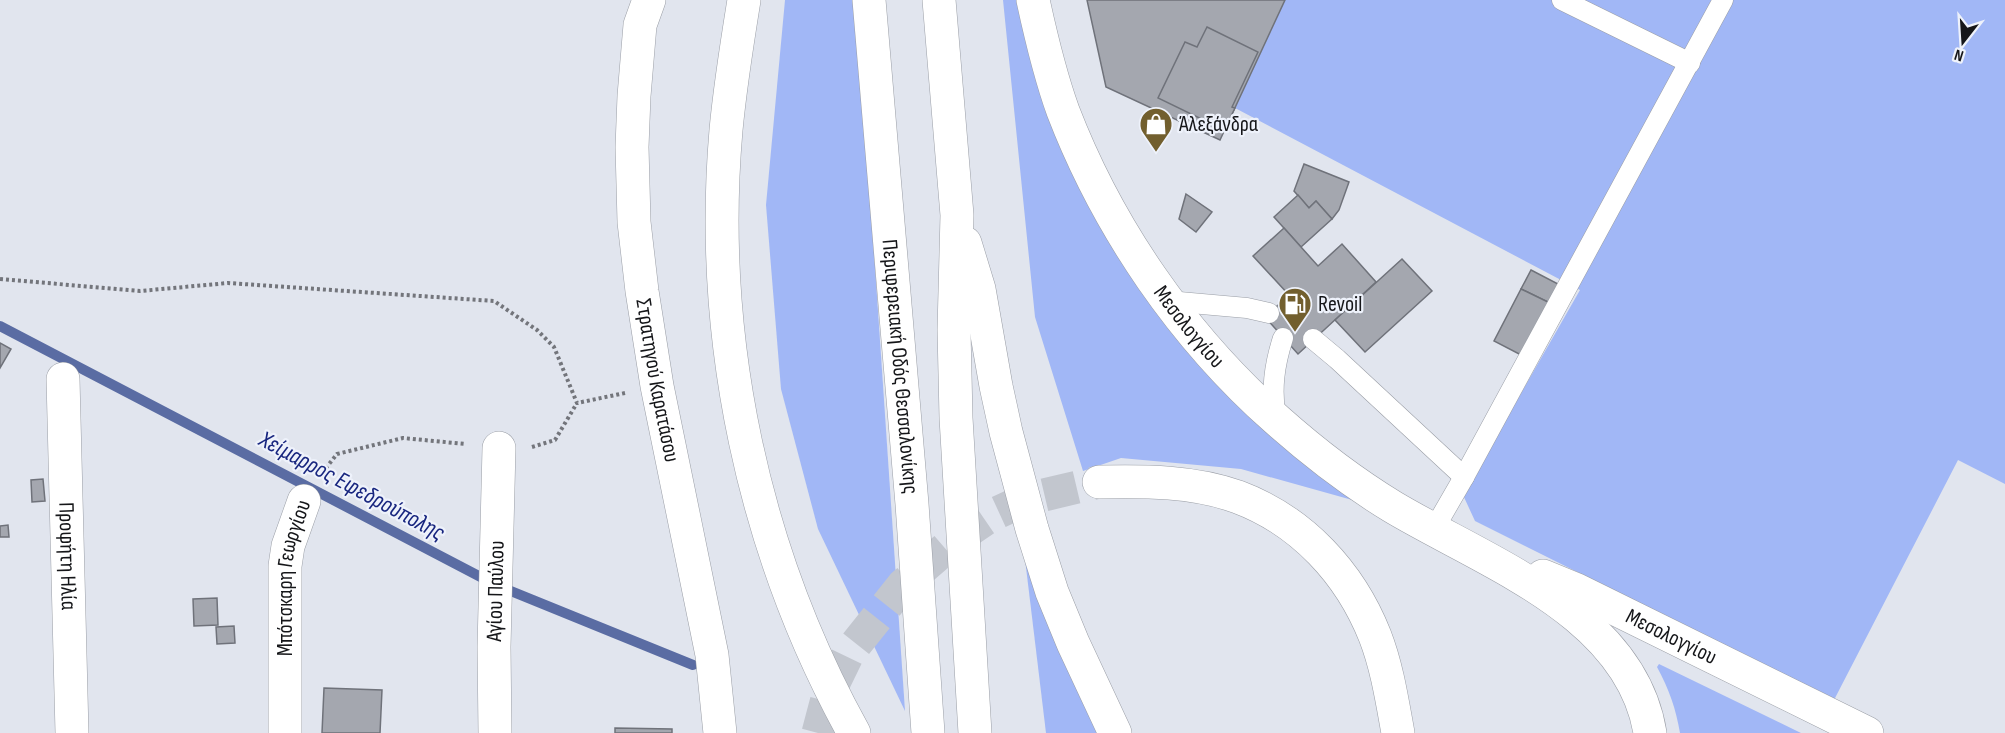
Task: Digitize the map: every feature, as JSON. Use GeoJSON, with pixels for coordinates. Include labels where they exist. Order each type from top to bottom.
{"type":"FeatureCollection","features":[{"type":"Feature","properties":{"kind":"main road"},"geometry":{"type":"LineString","coordinates":[[744,0],[726,131],[724,188],[723,253],[726,308],[735,384],[751,471],[779,564],[832,694],[854,733]]}},
{"type":"Feature","properties":{"kind":"main road","name":"Περιφερειακή Οδός Θεσσαλονίκης"},"geometry":{"type":"LineString","coordinates":[[869,0],[886,228],[912,504],[928,733]]}},
{"type":"Feature","properties":{"kind":"main road"},"geometry":{"type":"LineString","coordinates":[[939,0],[957,215],[954,330],[956,418],[975,733]]}},
{"type":"Feature","properties":{"kind":"main road","name":"Μεσολογγίου"},"geometry":{"type":"LineString","coordinates":[[1033,0],[1042,45],[1056,88],[1093,179],[1135,254],[1168,301],[1205,346],[1276,419],[1351,479],[1393,507],[1434,529],[1474,549],[1576,590],[1867,733]]}},
{"type":"Feature","properties":{"kind":"main road","name":"Στρατηγού Καρατάσου"},"geometry":{"type":"LineString","coordinates":[[642,8],[634,96],[632,193],[642,291],[657,386],[712,655],[720,733]]}},
{"type":"Feature","properties":{"kind":"main road"},"geometry":{"type":"LineString","coordinates":[[957,215],[979,289],[996,386],[1025,507],[1069,633],[1115,733]]}},
{"type":"Feature","properties":{"kind":"main road","name":"Προφήτη Ηλία"},"geometry":{"type":"LineString","coordinates":[[63,379],[72,733]]}},
{"type":"Feature","properties":{"kind":"main road","name":"Αγίου Παύλου"},"geometry":{"type":"LineString","coordinates":[[495,733],[494,647],[499,448]]}},
{"type":"Feature","properties":{"kind":"main road"},"geometry":{"type":"LineString","coordinates":[[1099,482],[1154,482],[1215,491],[1256,505],[1297,529],[1346,578],[1364,609],[1376,637],[1387,673],[1398,733]]}},
{"type":"Feature","properties":{"kind":"main road","name":"Μπότσκαρη Γεωργίου"},"geometry":{"type":"LineString","coordinates":[[285,733],[285,566],[288,546],[304,501]]}},
{"type":"Feature","properties":{"kind":"main road","name":"Μεσολογγίου"},"geometry":{"type":"LineString","coordinates":[[1474,549],[1569,611],[1601,639],[1620,661],[1639,695],[1647,716],[1650,733]]}},
{"type":"Feature","properties":{"kind":"lane"},"geometry":{"type":"LineString","coordinates":[[1562,0],[1690,63]]}},
{"type":"Feature","properties":{"kind":"lane"},"geometry":{"type":"LineString","coordinates":[[1434,529],[1723,0]]}},
{"type":"Feature","properties":{"kind":"lane"},"geometry":{"type":"LineString","coordinates":[[1168,301],[1247,308],[1269,314]]}},
{"type":"Feature","properties":{"kind":"lane"},"geometry":{"type":"LineString","coordinates":[[1276,419],[1272,398],[1273,372],[1283,338]]}},
{"type":"Feature","properties":{"kind":"lane"},"geometry":{"type":"LineString","coordinates":[[1313,339],[1346,366],[1464,477]]}},
{"type":"Feature","properties":{"kind":"path"},"geometry":{"type":"LineString","coordinates":[[0,279],[140,291],[228,283],[494,301],[537,330],[554,346],[577,403],[657,386]]}},
{"type":"Feature","properties":{"kind":"path","name":"Μπότσκαρη Γεωργίου"},"geometry":{"type":"LineString","coordinates":[[304,501],[309,488],[337,454],[403,438],[499,448],[528,448],[555,440],[577,403]]}},
{"type":"Feature","properties":{"kind":"shaded area"},"geometry":{"type":"Polygon","coordinates":[[[785,0],[857,0],[905,711],[818,529],[781,389],[766,205],[785,0]]]}},
{"type":"Feature","properties":{"kind":"shaded area"},"geometry":{"type":"Polygon","coordinates":[[[1003,0],[1016,0],[1055,114],[1137,280],[1363,503],[1241,469],[1121,458],[1083,471],[1035,317],[1003,0]]]}},
{"type":"Feature","properties":{"kind":"shaded area"},"geometry":{"type":"Polygon","coordinates":[[[1285,0],[2005,0],[2005,484],[1958,460],[1834,700],[1475,521],[1463,495],[1580,290],[1235,108],[1285,0]]]}},
{"type":"Feature","properties":{"kind":"shaded area"},"geometry":{"type":"Polygon","coordinates":[[[1018,501],[1113,733],[1046,733],[1018,501]]]}},
{"type":"Feature","properties":{"kind":"shaded area"},"geometry":{"type":"Polygon","coordinates":[[[1659,664],[1801,733],[1680,733],[1672,699],[1657,667],[1659,664]]]}},
{"type":"Feature","properties":{"kind":"building"},"geometry":{"type":"Polygon","coordinates":[[[1087,0],[1285,0],[1220,140],[1106,87],[1087,0]]]}},
{"type":"Feature","properties":{"kind":"building"},"geometry":{"type":"Polygon","coordinates":[[[1207,27],[1258,52],[1232,107],[1235,108],[1224,130],[1158,98],[1185,42],[1197,47],[1207,27]]]}},
{"type":"Feature","properties":{"kind":"building"},"geometry":{"type":"Polygon","coordinates":[[[1304,164],[1349,182],[1339,210],[1332,219],[1316,201],[1309,208],[1294,191],[1304,164]]]}},
{"type":"Feature","properties":{"kind":"building"},"geometry":{"type":"Polygon","coordinates":[[[1186,194],[1212,212],[1196,232],[1179,219],[1186,194]]]}},
{"type":"Feature","properties":{"kind":"building"},"geometry":{"type":"Polygon","coordinates":[[[1298,195],[1309,208],[1316,201],[1332,219],[1301,247],[1274,217],[1298,195]]]}},
{"type":"Feature","properties":{"kind":"building"},"geometry":{"type":"Polygon","coordinates":[[[1284,228],[1318,266],[1342,244],[1376,282],[1298,354],[1265,317],[1289,295],[1253,256],[1284,228]]]}},
{"type":"Feature","properties":{"kind":"building"},"geometry":{"type":"Polygon","coordinates":[[[1402,259],[1432,291],[1365,352],[1335,320],[1402,259]]]}},
{"type":"Feature","properties":{"kind":"building"},"geometry":{"type":"Polygon","coordinates":[[[1531,270],[1560,285],[1550,303],[1521,289],[1531,270]]]}},
{"type":"Feature","properties":{"kind":"building"},"geometry":{"type":"Polygon","coordinates":[[[1521,289],[1550,303],[1523,356],[1494,341],[1521,289]]]}},
{"type":"Feature","properties":{"kind":"building"},"geometry":{"type":"Polygon","coordinates":[[[0,343],[11,349],[0,368],[0,343]]]}},
{"type":"Feature","properties":{"kind":"building"},"geometry":{"type":"Polygon","coordinates":[[[43,479],[45,501],[32,502],[31,480],[43,479]]]}},
{"type":"Feature","properties":{"kind":"building"},"geometry":{"type":"Polygon","coordinates":[[[8,525],[9,537],[0,537],[0,526],[8,525]]]}},
{"type":"Feature","properties":{"kind":"building"},"geometry":{"type":"Polygon","coordinates":[[[217,598],[218,625],[194,626],[193,599],[217,598]]]}},
{"type":"Feature","properties":{"kind":"building"},"geometry":{"type":"Polygon","coordinates":[[[234,626],[235,643],[217,644],[216,627],[234,626]]]}},
{"type":"Feature","properties":{"kind":"building"},"geometry":{"type":"Polygon","coordinates":[[[324,688],[382,690],[380,733],[322,733],[324,688]]]}},
{"type":"Feature","properties":{"kind":"building"},"geometry":{"type":"Polygon","coordinates":[[[615,728],[672,729],[672,733],[615,733],[615,728]]]}},
{"type":"Feature","properties":{"kind":"waterway","name":"Χείμαρρος Εφεδρούπολης"},"geometry":{"type":"LineString","coordinates":[[0,326],[496,585],[693,665]]}},
{"type":"Feature","properties":{"kind":"tunnel"},"geometry":{"type":"LineString","coordinates":[[818,733],[828,695],[848,654],[903,585],[955,540],[990,516],[1027,499],[1099,482]]}},
{"type":"Feature","properties":{"kind":"place","name":"Άλεξάνδρα"},"geometry":{"type":"Point","coordinates":[1156,153]}},
{"type":"Feature","properties":{"kind":"place","name":"Revoil"},"geometry":{"type":"Point","coordinates":[1295,333]}}]}
